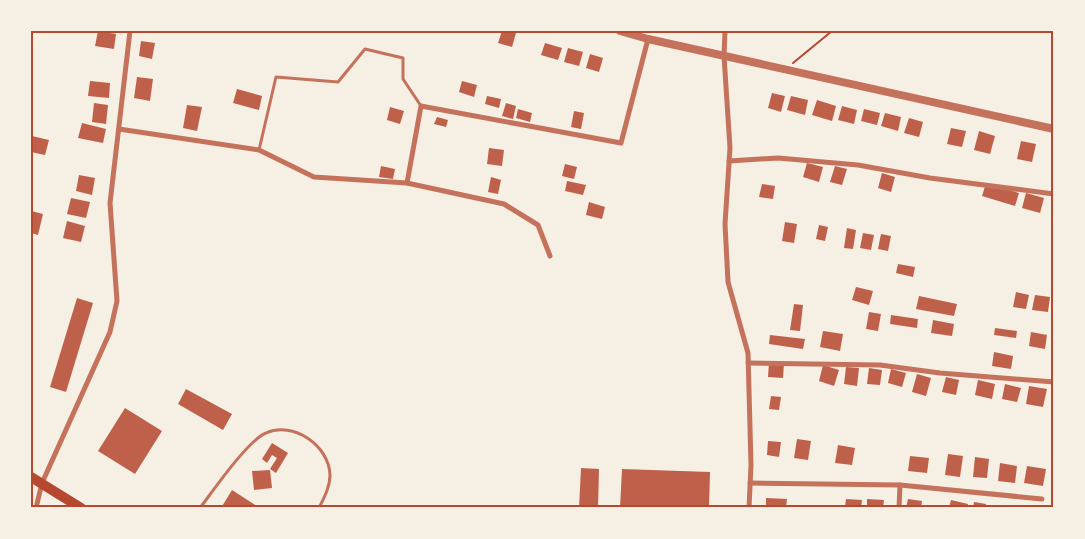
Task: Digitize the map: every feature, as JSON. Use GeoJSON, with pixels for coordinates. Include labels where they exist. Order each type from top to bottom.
{"type":"FeatureCollection","features":[{"type":"Feature","properties":{"kind":"highway"},"geometry":{"type":"LineString","coordinates":[[31,477],[81,508]]}},
{"type":"Feature","properties":{"kind":"street"},"geometry":{"type":"LineString","coordinates":[[36,508],[42,484],[110,332],[117,301],[110,204],[130,31]]}},
{"type":"Feature","properties":{"kind":"street"},"geometry":{"type":"LineString","coordinates":[[620,31],[648,39],[1054,129]]}},
{"type":"Feature","properties":{"kind":"street"},"geometry":{"type":"LineString","coordinates":[[725,31],[724,56],[730,148],[725,224],[728,282],[748,353],[749,508]]}},
{"type":"Feature","properties":{"kind":"street"},"geometry":{"type":"LineString","coordinates":[[406,183],[421,106],[622,143],[648,39]]}},
{"type":"Feature","properties":{"kind":"street"},"geometry":{"type":"LineString","coordinates":[[119,128],[259,150],[314,177],[406,183],[504,204],[538,225],[550,256]]}},
{"type":"Feature","properties":{"kind":"street"},"geometry":{"type":"LineString","coordinates":[[729,161],[778,158],[858,166],[930,178],[1054,194]]}},
{"type":"Feature","properties":{"kind":"street"},"geometry":{"type":"LineString","coordinates":[[748,363],[880,365],[940,373],[1054,382]]}},
{"type":"Feature","properties":{"kind":"street"},"geometry":{"type":"LineString","coordinates":[[750,483],[900,485],[1042,500]]}},
{"type":"Feature","properties":{"kind":"street"},"geometry":{"type":"LineString","coordinates":[[899,508],[900,485]]}},
{"type":"Feature","properties":{"kind":"lane"},"geometry":{"type":"LineString","coordinates":[[259,150],[276,76],[338,82],[365,50],[403,58],[403,79],[421,106]]}},
{"type":"Feature","properties":{"kind":"lane"},"geometry":{"type":"LineString","coordinates":[[200,508],[253,441],[266,432],[280,430],[295,432],[308,438],[319,448],[327,460],[330,475],[327,493],[319,508]]}},
{"type":"Feature","properties":{"kind":"path"},"geometry":{"type":"LineString","coordinates":[[786,70],[832,31]]}},
{"type":"Feature","properties":{"kind":"building"},"geometry":{"type":"Polygon","coordinates":[[[98,31],[116,34],[114,49],[95,46],[98,31]]]}},
{"type":"Feature","properties":{"kind":"building"},"geometry":{"type":"Polygon","coordinates":[[[502,31],[516,33],[512,47],[498,43],[502,31]]]}},
{"type":"Feature","properties":{"kind":"building"},"geometry":{"type":"Polygon","coordinates":[[[141,41],[155,43],[152,59],[139,56],[141,41]]]}},
{"type":"Feature","properties":{"kind":"building"},"geometry":{"type":"Polygon","coordinates":[[[545,43],[562,48],[558,60],[541,55],[545,43]]]}},
{"type":"Feature","properties":{"kind":"building"},"geometry":{"type":"Polygon","coordinates":[[[568,48],[583,52],[579,66],[564,62],[568,48]]]}},
{"type":"Feature","properties":{"kind":"building"},"geometry":{"type":"Polygon","coordinates":[[[590,54],[603,58],[599,72],[586,68],[590,54]]]}},
{"type":"Feature","properties":{"kind":"building"},"geometry":{"type":"Polygon","coordinates":[[[137,77],[153,79],[150,101],[134,98],[137,77]]]}},
{"type":"Feature","properties":{"kind":"building"},"geometry":{"type":"Polygon","coordinates":[[[90,81],[110,83],[109,98],[88,96],[90,81]]]}},
{"type":"Feature","properties":{"kind":"building"},"geometry":{"type":"Polygon","coordinates":[[[462,81],[477,85],[474,97],[459,92],[462,81]]]}},
{"type":"Feature","properties":{"kind":"building"},"geometry":{"type":"Polygon","coordinates":[[[237,89],[262,96],[259,110],[233,103],[237,89]]]}},
{"type":"Feature","properties":{"kind":"building"},"geometry":{"type":"Polygon","coordinates":[[[772,93],[785,96],[781,112],[768,108],[772,93]]]}},
{"type":"Feature","properties":{"kind":"building"},"geometry":{"type":"Polygon","coordinates":[[[487,96],[501,99],[499,108],[485,104],[487,96]]]}},
{"type":"Feature","properties":{"kind":"building"},"geometry":{"type":"Polygon","coordinates":[[[791,96],[808,100],[805,115],[787,110],[791,96]]]}},
{"type":"Feature","properties":{"kind":"building"},"geometry":{"type":"Polygon","coordinates":[[[817,100],[836,106],[832,121],[812,115],[817,100]]]}},
{"type":"Feature","properties":{"kind":"building"},"geometry":{"type":"Polygon","coordinates":[[[94,103],[108,105],[106,124],[92,122],[94,103]]]}},
{"type":"Feature","properties":{"kind":"building"},"geometry":{"type":"Polygon","coordinates":[[[506,103],[516,106],[513,119],[502,116],[506,103]]]}},
{"type":"Feature","properties":{"kind":"building"},"geometry":{"type":"Polygon","coordinates":[[[187,105],[202,107],[197,131],[183,128],[187,105]]]}},
{"type":"Feature","properties":{"kind":"building"},"geometry":{"type":"Polygon","coordinates":[[[842,106],[857,110],[854,124],[838,120],[842,106]]]}},
{"type":"Feature","properties":{"kind":"building"},"geometry":{"type":"Polygon","coordinates":[[[390,107],[404,111],[400,124],[387,120],[390,107]]]}},
{"type":"Feature","properties":{"kind":"building"},"geometry":{"type":"Polygon","coordinates":[[[518,109],[532,113],[530,122],[516,118],[518,109]]]}},
{"type":"Feature","properties":{"kind":"building"},"geometry":{"type":"Polygon","coordinates":[[[864,109],[880,113],[877,125],[861,121],[864,109]]]}},
{"type":"Feature","properties":{"kind":"building"},"geometry":{"type":"Polygon","coordinates":[[[574,111],[584,113],[581,129],[571,127],[574,111]]]}},
{"type":"Feature","properties":{"kind":"building"},"geometry":{"type":"Polygon","coordinates":[[[885,113],[901,117],[898,131],[881,126],[885,113]]]}},
{"type":"Feature","properties":{"kind":"building"},"geometry":{"type":"Polygon","coordinates":[[[437,117],[448,120],[446,127],[434,124],[437,117]]]}},
{"type":"Feature","properties":{"kind":"building"},"geometry":{"type":"Polygon","coordinates":[[[909,118],[923,122],[919,137],[904,133],[909,118]]]}},
{"type":"Feature","properties":{"kind":"building"},"geometry":{"type":"Polygon","coordinates":[[[82,123],[106,129],[103,143],[78,138],[82,123]]]}},
{"type":"Feature","properties":{"kind":"building"},"geometry":{"type":"Polygon","coordinates":[[[951,128],[966,131],[962,147],[947,144],[951,128]]]}},
{"type":"Feature","properties":{"kind":"building"},"geometry":{"type":"Polygon","coordinates":[[[979,131],[995,136],[990,154],[974,150],[979,131]]]}},
{"type":"Feature","properties":{"kind":"building"},"geometry":{"type":"Polygon","coordinates":[[[32,136],[49,140],[45,155],[31,152],[32,136]]]}},
{"type":"Feature","properties":{"kind":"building"},"geometry":{"type":"Polygon","coordinates":[[[1021,141],[1036,144],[1032,162],[1017,159],[1021,141]]]}},
{"type":"Feature","properties":{"kind":"building"},"geometry":{"type":"Polygon","coordinates":[[[489,148],[504,150],[502,166],[487,164],[489,148]]]}},
{"type":"Feature","properties":{"kind":"building"},"geometry":{"type":"Polygon","coordinates":[[[807,163],[823,167],[819,182],[803,177],[807,163]]]}},
{"type":"Feature","properties":{"kind":"building"},"geometry":{"type":"Polygon","coordinates":[[[565,164],[577,167],[574,179],[562,176],[565,164]]]}},
{"type":"Feature","properties":{"kind":"building"},"geometry":{"type":"Polygon","coordinates":[[[381,166],[395,169],[393,179],[379,177],[381,166]]]}},
{"type":"Feature","properties":{"kind":"building"},"geometry":{"type":"Polygon","coordinates":[[[835,166],[847,169],[842,185],[830,182],[835,166]]]}},
{"type":"Feature","properties":{"kind":"building"},"geometry":{"type":"Polygon","coordinates":[[[882,173],[895,177],[891,192],[878,188],[882,173]]]}},
{"type":"Feature","properties":{"kind":"building"},"geometry":{"type":"Polygon","coordinates":[[[79,175],[95,178],[92,195],[76,191],[79,175]]]}},
{"type":"Feature","properties":{"kind":"building"},"geometry":{"type":"Polygon","coordinates":[[[491,177],[501,180],[498,194],[488,192],[491,177]]]}},
{"type":"Feature","properties":{"kind":"building"},"geometry":{"type":"Polygon","coordinates":[[[567,181],[586,185],[583,195],[565,191],[567,181]]]}},
{"type":"Feature","properties":{"kind":"building"},"geometry":{"type":"Polygon","coordinates":[[[986,183],[1019,193],[1015,206],[982,196],[986,183]]]}},
{"type":"Feature","properties":{"kind":"building"},"geometry":{"type":"Polygon","coordinates":[[[762,184],[775,186],[773,199],[759,197],[762,184]]]}},
{"type":"Feature","properties":{"kind":"building"},"geometry":{"type":"Polygon","coordinates":[[[1026,193],[1044,198],[1040,213],[1022,208],[1026,193]]]}},
{"type":"Feature","properties":{"kind":"building"},"geometry":{"type":"Polygon","coordinates":[[[71,198],[90,202],[86,218],[67,214],[71,198]]]}},
{"type":"Feature","properties":{"kind":"building"},"geometry":{"type":"Polygon","coordinates":[[[589,202],[605,207],[602,219],[586,215],[589,202]]]}},
{"type":"Feature","properties":{"kind":"building"},"geometry":{"type":"Polygon","coordinates":[[[31,211],[43,214],[38,235],[31,233],[31,211]]]}},
{"type":"Feature","properties":{"kind":"building"},"geometry":{"type":"Polygon","coordinates":[[[67,221],[85,226],[81,242],[63,238],[67,221]]]}},
{"type":"Feature","properties":{"kind":"building"},"geometry":{"type":"Polygon","coordinates":[[[785,222],[797,224],[794,243],[782,241],[785,222]]]}},
{"type":"Feature","properties":{"kind":"building"},"geometry":{"type":"Polygon","coordinates":[[[819,225],[828,227],[825,241],[816,239],[819,225]]]}},
{"type":"Feature","properties":{"kind":"building"},"geometry":{"type":"Polygon","coordinates":[[[847,228],[856,230],[853,249],[844,248],[847,228]]]}},
{"type":"Feature","properties":{"kind":"building"},"geometry":{"type":"Polygon","coordinates":[[[863,233],[874,235],[871,250],[860,248],[863,233]]]}},
{"type":"Feature","properties":{"kind":"building"},"geometry":{"type":"Polygon","coordinates":[[[881,234],[891,236],[888,251],[878,249],[881,234]]]}},
{"type":"Feature","properties":{"kind":"building"},"geometry":{"type":"Polygon","coordinates":[[[898,264],[915,267],[913,277],[896,273],[898,264]]]}},
{"type":"Feature","properties":{"kind":"building"},"geometry":{"type":"Polygon","coordinates":[[[856,287],[873,291],[869,305],[852,300],[856,287]]]}},
{"type":"Feature","properties":{"kind":"building"},"geometry":{"type":"Polygon","coordinates":[[[1016,292],[1029,295],[1026,309],[1013,307],[1016,292]]]}},
{"type":"Feature","properties":{"kind":"building"},"geometry":{"type":"Polygon","coordinates":[[[1035,295],[1050,297],[1048,312],[1032,310],[1035,295]]]}},
{"type":"Feature","properties":{"kind":"building"},"geometry":{"type":"Polygon","coordinates":[[[919,296],[957,304],[954,316],[916,309],[919,296]]]}},
{"type":"Feature","properties":{"kind":"building"},"geometry":{"type":"Polygon","coordinates":[[[77,298],[93,303],[66,392],[50,387],[77,298]]]}},
{"type":"Feature","properties":{"kind":"building"},"geometry":{"type":"Polygon","coordinates":[[[794,304],[803,305],[800,331],[790,330],[794,304]]]}},
{"type":"Feature","properties":{"kind":"building"},"geometry":{"type":"Polygon","coordinates":[[[869,312],[881,314],[878,331],[866,329],[869,312]]]}},
{"type":"Feature","properties":{"kind":"building"},"geometry":{"type":"Polygon","coordinates":[[[891,315],[918,319],[917,328],[890,324],[891,315]]]}},
{"type":"Feature","properties":{"kind":"building"},"geometry":{"type":"Polygon","coordinates":[[[933,320],[954,324],[952,336],[931,333],[933,320]]]}},
{"type":"Feature","properties":{"kind":"building"},"geometry":{"type":"Polygon","coordinates":[[[995,328],[1017,331],[1016,338],[994,335],[995,328]]]}},
{"type":"Feature","properties":{"kind":"building"},"geometry":{"type":"Polygon","coordinates":[[[823,331],[843,334],[840,351],[820,347],[823,331]]]}},
{"type":"Feature","properties":{"kind":"building"},"geometry":{"type":"Polygon","coordinates":[[[1031,332],[1047,335],[1045,349],[1029,346],[1031,332]]]}},
{"type":"Feature","properties":{"kind":"building"},"geometry":{"type":"Polygon","coordinates":[[[770,335],[805,339],[803,349],[769,344],[770,335]]]}},
{"type":"Feature","properties":{"kind":"building"},"geometry":{"type":"Polygon","coordinates":[[[994,352],[1013,356],[1011,369],[992,366],[994,352]]]}},
{"type":"Feature","properties":{"kind":"building"},"geometry":{"type":"Polygon","coordinates":[[[769,362],[784,364],[783,378],[768,377],[769,362]]]}},
{"type":"Feature","properties":{"kind":"building"},"geometry":{"type":"Polygon","coordinates":[[[823,365],[839,370],[834,386],[819,381],[823,365]]]}},
{"type":"Feature","properties":{"kind":"building"},"geometry":{"type":"Polygon","coordinates":[[[846,367],[859,368],[857,386],[844,384],[846,367]]]}},
{"type":"Feature","properties":{"kind":"building"},"geometry":{"type":"Polygon","coordinates":[[[869,368],[882,370],[880,385],[867,384],[869,368]]]}},
{"type":"Feature","properties":{"kind":"building"},"geometry":{"type":"Polygon","coordinates":[[[891,369],[906,373],[902,387],[888,383],[891,369]]]}},
{"type":"Feature","properties":{"kind":"building"},"geometry":{"type":"Polygon","coordinates":[[[917,374],[931,378],[926,396],[912,392],[917,374]]]}},
{"type":"Feature","properties":{"kind":"building"},"geometry":{"type":"Polygon","coordinates":[[[946,377],[959,380],[956,395],[942,392],[946,377]]]}},
{"type":"Feature","properties":{"kind":"building"},"geometry":{"type":"Polygon","coordinates":[[[978,380],[995,384],[992,399],[975,395],[978,380]]]}},
{"type":"Feature","properties":{"kind":"building"},"geometry":{"type":"Polygon","coordinates":[[[1005,384],[1021,388],[1017,402],[1002,399],[1005,384]]]}},
{"type":"Feature","properties":{"kind":"building"},"geometry":{"type":"Polygon","coordinates":[[[1029,386],[1047,389],[1043,407],[1026,404],[1029,386]]]}},
{"type":"Feature","properties":{"kind":"building"},"geometry":{"type":"Polygon","coordinates":[[[186,389],[232,414],[223,430],[178,404],[186,389]]]}},
{"type":"Feature","properties":{"kind":"building"},"geometry":{"type":"Polygon","coordinates":[[[771,396],[781,397],[779,410],[769,409],[771,396]]]}},
{"type":"Feature","properties":{"kind":"building"},"geometry":{"type":"Polygon","coordinates":[[[125,408],[162,431],[135,474],[98,451],[125,408]]]}},
{"type":"Feature","properties":{"kind":"building"},"geometry":{"type":"Polygon","coordinates":[[[797,439],[811,441],[808,460],[794,458],[797,439]]]}},
{"type":"Feature","properties":{"kind":"building"},"geometry":{"type":"Polygon","coordinates":[[[768,441],[781,442],[779,457],[767,455],[768,441]]]}},
{"type":"Feature","properties":{"kind":"building"},"geometry":{"type":"Polygon","coordinates":[[[272,443],[288,453],[276,473],[270,469],[277,458],[272,455],[267,463],[262,459],[272,443]]]}},
{"type":"Feature","properties":{"kind":"building"},"geometry":{"type":"Polygon","coordinates":[[[838,445],[855,448],[852,465],[835,463],[838,445]]]}},
{"type":"Feature","properties":{"kind":"building"},"geometry":{"type":"Polygon","coordinates":[[[948,454],[963,456],[960,477],[945,475],[948,454]]]}},
{"type":"Feature","properties":{"kind":"building"},"geometry":{"type":"Polygon","coordinates":[[[910,456],[929,458],[927,473],[908,471],[910,456]]]}},
{"type":"Feature","properties":{"kind":"building"},"geometry":{"type":"Polygon","coordinates":[[[975,457],[989,459],[987,478],[973,477],[975,457]]]}},
{"type":"Feature","properties":{"kind":"building"},"geometry":{"type":"Polygon","coordinates":[[[1000,463],[1017,466],[1015,483],[998,481],[1000,463]]]}},
{"type":"Feature","properties":{"kind":"building"},"geometry":{"type":"Polygon","coordinates":[[[1027,466],[1046,469],[1043,486],[1024,483],[1027,466]]]}},
{"type":"Feature","properties":{"kind":"building"},"geometry":{"type":"Polygon","coordinates":[[[581,468],[599,469],[598,508],[579,508],[581,468]]]}},
{"type":"Feature","properties":{"kind":"building"},"geometry":{"type":"Polygon","coordinates":[[[622,469],[710,472],[709,508],[620,508],[622,469]]]}},
{"type":"Feature","properties":{"kind":"building"},"geometry":{"type":"Polygon","coordinates":[[[270,470],[272,488],[254,490],[252,471],[270,470]]]}},
{"type":"Feature","properties":{"kind":"building"},"geometry":{"type":"Polygon","coordinates":[[[232,490],[260,508],[221,508],[232,490]]]}},
{"type":"Feature","properties":{"kind":"building"},"geometry":{"type":"Polygon","coordinates":[[[766,498],[787,499],[786,508],[766,508],[766,498]]]}},
{"type":"Feature","properties":{"kind":"building"},"geometry":{"type":"Polygon","coordinates":[[[846,499],[862,500],[861,508],[845,508],[846,499]]]}},
{"type":"Feature","properties":{"kind":"building"},"geometry":{"type":"Polygon","coordinates":[[[867,499],[884,500],[883,508],[867,508],[867,499]]]}},
{"type":"Feature","properties":{"kind":"building"},"geometry":{"type":"Polygon","coordinates":[[[908,499],[922,501],[921,508],[906,508],[908,499]]]}},
{"type":"Feature","properties":{"kind":"building"},"geometry":{"type":"Polygon","coordinates":[[[951,500],[968,504],[967,508],[949,508],[951,500]]]}},
{"type":"Feature","properties":{"kind":"building"},"geometry":{"type":"Polygon","coordinates":[[[974,502],[986,504],[986,508],[973,508],[974,502]]]}}]}
